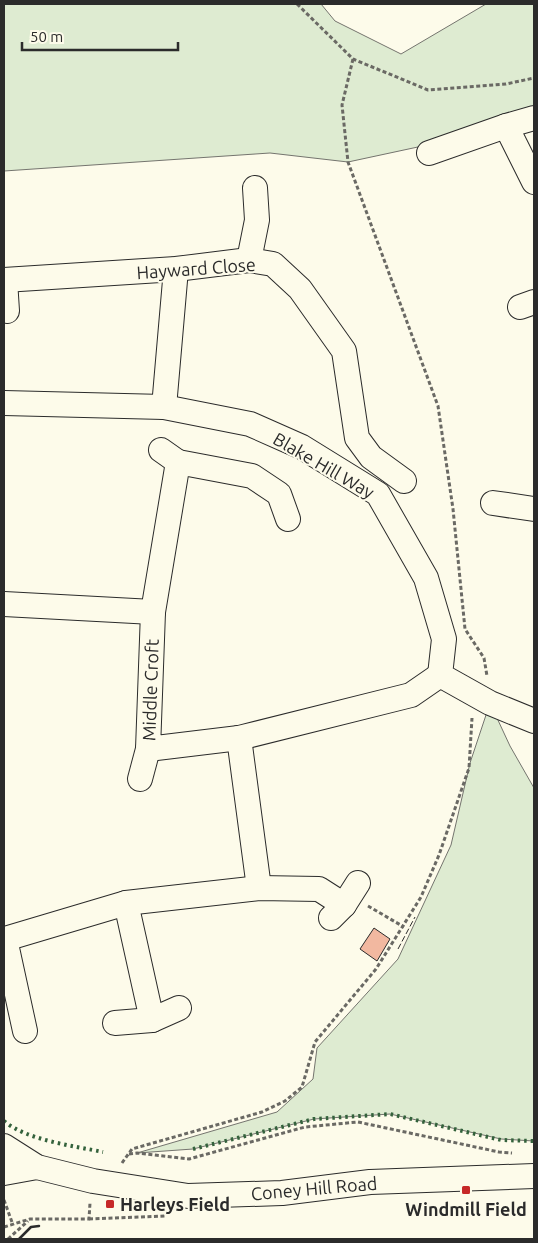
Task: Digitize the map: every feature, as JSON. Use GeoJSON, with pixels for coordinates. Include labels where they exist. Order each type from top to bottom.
{"type":"FeatureCollection","features":[{"type":"Feature","properties":{"kind":"street"},"geometry":{"type":"LineString","coordinates":[[429,152],[521,122],[534,182]]}},
{"type":"Feature","properties":{"kind":"street"},"geometry":{"type":"LineString","coordinates":[[250,260],[257,220],[254,188]]}},
{"type":"Feature","properties":{"kind":"street","name":"Hayward Close"},"geometry":{"type":"LineString","coordinates":[[5,280],[176,269],[250,260],[273,264],[309,284],[344,351],[357,438],[371,457],[404,480]]}},
{"type":"Feature","properties":{"kind":"street"},"geometry":{"type":"LineString","coordinates":[[164,407],[176,269]]}},
{"type":"Feature","properties":{"kind":"street"},"geometry":{"type":"LineString","coordinates":[[5,280],[7,311]]}},
{"type":"Feature","properties":{"kind":"street","name":"Blake Hill Way"},"geometry":{"type":"LineString","coordinates":[[4,403],[164,407],[250,424],[302,448],[378,494],[426,578],[444,639],[440,675]]}},
{"type":"Feature","properties":{"kind":"street","name":"Middle Croft"},"geometry":{"type":"LineString","coordinates":[[288,520],[279,494],[252,476],[169,456],[153,612],[148,750],[239,738],[411,695],[440,675]]}},
{"type":"Feature","properties":{"kind":"street"},"geometry":{"type":"LineString","coordinates":[[493,503],[533,509]]}},
{"type":"Feature","properties":{"kind":"street"},"geometry":{"type":"LineString","coordinates":[[4,604],[153,612]]}},
{"type":"Feature","properties":{"kind":"street"},"geometry":{"type":"LineString","coordinates":[[440,675],[475,695],[534,721]]}},
{"type":"Feature","properties":{"kind":"street"},"geometry":{"type":"LineString","coordinates":[[239,738],[259,888]]}},
{"type":"Feature","properties":{"kind":"street"},"geometry":{"type":"LineString","coordinates":[[140,778],[148,750]]}},
{"type":"Feature","properties":{"kind":"street"},"geometry":{"type":"LineString","coordinates":[[25,1031],[4,939],[126,903],[259,888],[319,889],[346,901]]}},
{"type":"Feature","properties":{"kind":"street"},"geometry":{"type":"LineString","coordinates":[[126,903],[152,1020]]}},
{"type":"Feature","properties":{"kind":"street"},"geometry":{"type":"LineString","coordinates":[[115,1023],[152,1020],[179,1008]]}},
{"type":"Feature","properties":{"kind":"street","name":"Coney Hill Road"},"geometry":{"type":"LineString","coordinates":[[4,1146],[37,1167],[118,1186],[188,1196],[282,1193],[370,1182],[534,1176]]}},
{"type":"Feature","properties":{"kind":"street","name":"Coney Hill Road"},"geometry":{"type":"LineString","coordinates":[[4,1173],[37,1167]]}},
{"type":"Feature","properties":{"kind":"path"},"geometry":{"type":"LineString","coordinates":[[297,4],[353,59],[428,90],[506,84],[534,78]]}},
{"type":"Feature","properties":{"kind":"path"},"geometry":{"type":"LineString","coordinates":[[118,1186],[123,1161],[132,1149],[275,1107],[294,1094],[305,1080],[311,1051],[322,1032],[376,969],[404,927],[433,872],[469,768],[475,695],[487,679],[487,668],[479,648],[465,629],[453,509],[438,406],[348,162],[342,105],[353,59]]}},
{"type":"Feature","properties":{"kind":"path"},"geometry":{"type":"LineString","coordinates":[[346,901],[404,927]]}},
{"type":"Feature","properties":{"kind":"path"},"geometry":{"type":"LineString","coordinates":[[128,1154],[137,1153],[189,1159],[305,1127],[358,1122],[499,1152],[517,1153]]}},
{"type":"Feature","properties":{"kind":"path"},"geometry":{"type":"LineString","coordinates":[[4,1227],[30,1219],[89,1219],[93,1181]]}},
{"type":"Feature","properties":{"kind":"path"},"geometry":{"type":"LineString","coordinates":[[4,1200],[12,1224]]}},
{"type":"Feature","properties":{"kind":"path"},"geometry":{"type":"LineString","coordinates":[[8,1239],[30,1219]]}},
{"type":"Feature","properties":{"kind":"green space"},"geometry":{"type":"Polygon","coordinates":[[[4,4],[321,4],[335,21],[401,54],[486,4],[534,4],[534,117],[483,133],[348,162],[270,153],[4,171],[4,4]]]}},
{"type":"Feature","properties":{"kind":"green space"},"geometry":{"type":"Polygon","coordinates":[[[490,703],[510,746],[534,788],[534,1141],[501,1139],[390,1114],[314,1119],[193,1149],[137,1153],[277,1112],[313,1079],[317,1048],[398,959],[451,845],[470,763],[490,703]]]}},
{"type":"Feature","properties":{"kind":"building"},"geometry":{"type":"Polygon","coordinates":[[[374,928],[390,939],[377,961],[360,949],[374,928]]]}},
{"type":"Feature","properties":{"kind":"hedge"},"geometry":{"type":"LineString","coordinates":[[193,1149],[314,1119],[390,1114],[501,1140],[534,1141]]}},
{"type":"Feature","properties":{"kind":"hedge"},"geometry":{"type":"LineString","coordinates":[[4,1121],[13,1128],[37,1138],[103,1152]]}},
{"type":"Feature","properties":{"kind":"fence"},"geometry":{"type":"LineString","coordinates":[[398,949],[415,917]]}},
{"type":"Feature","properties":{"kind":"wall"},"geometry":{"type":"LineString","coordinates":[[19,1239],[31,1227],[39,1226]]}},
{"type":"Feature","properties":{"kind":"place","name":"Windmill Field"},"geometry":{"type":"Point","coordinates":[466,1190]}},
{"type":"Feature","properties":{"kind":"place","name":"Harleys Field"},"geometry":{"type":"Point","coordinates":[110,1204]}}]}
